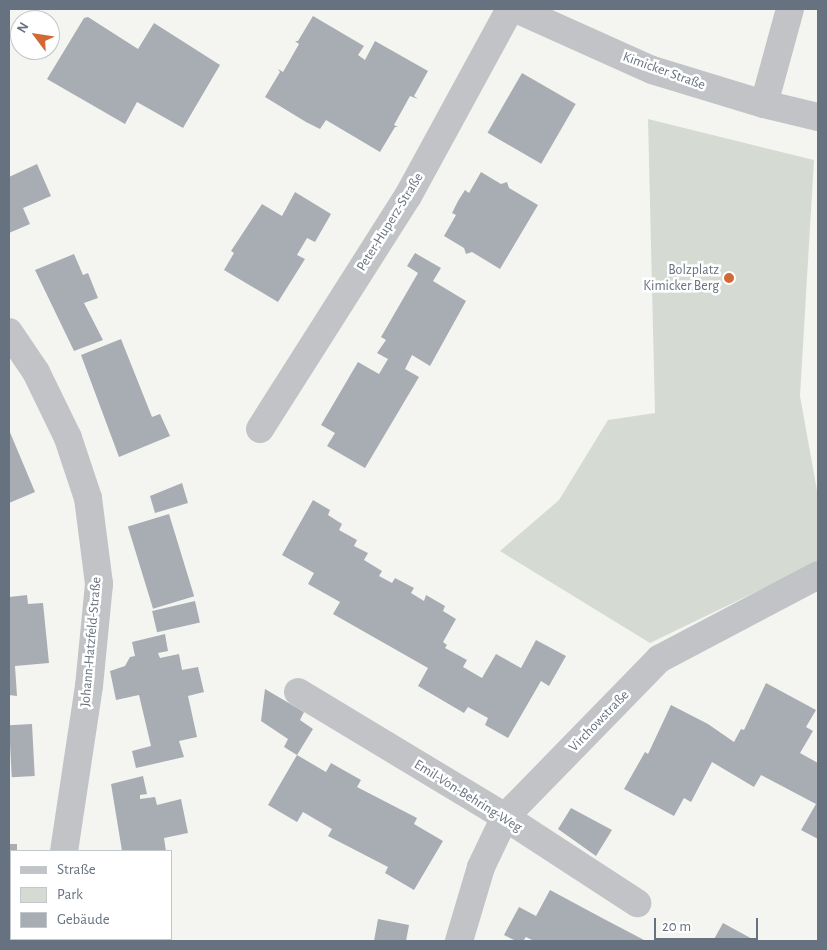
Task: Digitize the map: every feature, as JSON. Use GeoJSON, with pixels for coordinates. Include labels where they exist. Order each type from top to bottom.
{"type":"FeatureCollection","features":[{"type":"Feature","properties":{"kind":"street","name":"Peter-Huperz-Straße"},"geometry":{"type":"LineString","coordinates":[[260,429],[408,196],[510,9]]}},
{"type":"Feature","properties":{"kind":"street","name":"Kimicker Straße"},"geometry":{"type":"LineString","coordinates":[[516,9],[652,70],[764,104],[818,117]]}},
{"type":"Feature","properties":{"kind":"street"},"geometry":{"type":"LineString","coordinates":[[764,104],[790,9]]}},
{"type":"Feature","properties":{"kind":"street","name":"Johann-Hatzfeld-Straße"},"geometry":{"type":"LineString","coordinates":[[9,332],[36,372],[68,438],[88,498],[99,584],[89,686],[64,850]]}},
{"type":"Feature","properties":{"kind":"street","name":"Virchowstraße"},"geometry":{"type":"LineString","coordinates":[[459,941],[481,867],[505,817],[659,659],[818,575]]}},
{"type":"Feature","properties":{"kind":"street","name":"Emil-Von-Behring-Weg"},"geometry":{"type":"LineString","coordinates":[[298,692],[505,817],[637,903]]}},
{"type":"Feature","properties":{"kind":"green space"},"geometry":{"type":"Polygon","coordinates":[[[648,119],[814,160],[800,396],[818,496],[818,562],[650,643],[500,551],[559,500],[608,420],[655,413],[648,119]]]}},
{"type":"Feature","properties":{"kind":"building"},"geometry":{"type":"Polygon","coordinates":[[[313,16],[364,46],[358,55],[365,60],[375,41],[428,71],[414,96],[418,99],[410,96],[394,125],[398,127],[395,127],[380,152],[326,120],[320,129],[265,97],[280,72],[278,69],[283,72],[299,44],[295,41],[298,41],[313,16]]]}},
{"type":"Feature","properties":{"kind":"building"},"geometry":{"type":"Polygon","coordinates":[[[88,17],[138,49],[154,23],[220,65],[183,128],[137,102],[125,124],[47,79],[84,18],[88,17]]]}},
{"type":"Feature","properties":{"kind":"building"},"geometry":{"type":"Polygon","coordinates":[[[522,73],[576,104],[541,164],[488,133],[522,73]]]}},
{"type":"Feature","properties":{"kind":"building"},"geometry":{"type":"Polygon","coordinates":[[[37,164],[51,196],[23,208],[30,224],[9,233],[9,177],[37,164]]]}},
{"type":"Feature","properties":{"kind":"building"},"geometry":{"type":"Polygon","coordinates":[[[481,172],[501,184],[507,182],[509,188],[538,205],[500,269],[472,252],[466,254],[464,248],[444,236],[456,215],[452,213],[458,201],[465,190],[469,193],[481,172]]]}},
{"type":"Feature","properties":{"kind":"building"},"geometry":{"type":"Polygon","coordinates":[[[295,192],[331,214],[315,242],[307,238],[297,255],[305,259],[278,302],[224,270],[234,253],[231,251],[262,204],[282,216],[295,192]]]}},
{"type":"Feature","properties":{"kind":"building"},"geometry":{"type":"Polygon","coordinates":[[[415,253],[441,268],[433,281],[466,301],[430,366],[412,355],[405,369],[419,377],[365,468],[327,446],[335,433],[321,425],[358,362],[379,374],[388,359],[377,353],[386,340],[381,337],[418,273],[407,266],[415,253]]]}},
{"type":"Feature","properties":{"kind":"building"},"geometry":{"type":"Polygon","coordinates":[[[74,254],[83,275],[88,273],[98,298],[84,303],[103,340],[74,351],[35,270],[74,254]]]}},
{"type":"Feature","properties":{"kind":"building"},"geometry":{"type":"Polygon","coordinates":[[[121,339],[152,417],[160,414],[170,436],[119,457],[81,355],[121,339]]]}},
{"type":"Feature","properties":{"kind":"building"},"geometry":{"type":"Polygon","coordinates":[[[9,430],[35,492],[9,503],[9,430]]]}},
{"type":"Feature","properties":{"kind":"building"},"geometry":{"type":"Polygon","coordinates":[[[182,483],[188,503],[155,513],[150,496],[182,483]]]}},
{"type":"Feature","properties":{"kind":"building"},"geometry":{"type":"Polygon","coordinates":[[[313,500],[330,510],[328,515],[342,524],[339,530],[357,540],[354,546],[368,553],[364,560],[382,571],[379,576],[392,583],[395,578],[414,588],[411,593],[424,601],[426,595],[445,606],[443,611],[456,619],[443,642],[447,645],[445,648],[467,660],[463,667],[482,678],[496,654],[521,668],[536,640],[566,656],[549,686],[541,681],[508,738],[485,725],[488,718],[468,707],[464,713],[418,686],[428,668],[333,614],[340,602],[308,584],[314,573],[282,555],[313,500]]]}},
{"type":"Feature","properties":{"kind":"building"},"geometry":{"type":"Polygon","coordinates":[[[169,514],[194,596],[153,609],[128,527],[169,514]]]}},
{"type":"Feature","properties":{"kind":"building"},"geometry":{"type":"Polygon","coordinates":[[[27,595],[28,604],[43,603],[49,663],[15,666],[17,696],[9,695],[9,597],[27,595]]]}},
{"type":"Feature","properties":{"kind":"building"},"geometry":{"type":"Polygon","coordinates":[[[195,601],[200,622],[157,632],[152,611],[195,601]]]}},
{"type":"Feature","properties":{"kind":"building"},"geometry":{"type":"Polygon","coordinates":[[[165,634],[168,651],[158,653],[160,658],[179,654],[182,670],[198,667],[204,692],[188,696],[197,737],[179,741],[184,757],[136,768],[132,751],[151,746],[139,695],[116,700],[110,671],[125,666],[130,657],[135,656],[132,642],[165,634]]]}},
{"type":"Feature","properties":{"kind":"building"},"geometry":{"type":"Polygon","coordinates":[[[766,683],[816,710],[806,727],[813,731],[800,753],[818,763],[818,839],[801,830],[816,804],[761,775],[754,787],[712,762],[691,802],[684,798],[674,816],[624,789],[645,752],[648,754],[671,705],[708,724],[734,742],[741,729],[744,730],[766,683]]]}},
{"type":"Feature","properties":{"kind":"building"},"geometry":{"type":"Polygon","coordinates":[[[265,689],[304,712],[300,720],[313,729],[297,755],[284,747],[288,739],[261,721],[265,689]]]}},
{"type":"Feature","properties":{"kind":"building"},"geometry":{"type":"Polygon","coordinates":[[[32,724],[35,776],[12,777],[9,725],[32,724]]]}},
{"type":"Feature","properties":{"kind":"building"},"geometry":{"type":"Polygon","coordinates":[[[297,755],[326,772],[331,763],[361,780],[357,787],[417,818],[414,824],[443,841],[414,890],[385,873],[388,867],[328,836],[332,829],[303,812],[297,822],[268,805],[297,755]]]}},
{"type":"Feature","properties":{"kind":"building"},"geometry":{"type":"Polygon","coordinates":[[[143,776],[147,794],[140,795],[140,799],[155,797],[157,805],[181,799],[188,833],[164,838],[166,850],[122,850],[111,784],[143,776]]]}},
{"type":"Feature","properties":{"kind":"building"},"geometry":{"type":"Polygon","coordinates":[[[571,808],[612,830],[596,856],[558,829],[571,808]]]}},
{"type":"Feature","properties":{"kind":"building"},"geometry":{"type":"Polygon","coordinates":[[[9,844],[17,844],[17,850],[10,850],[10,872],[9,844]]]}},
{"type":"Feature","properties":{"kind":"building"},"geometry":{"type":"Polygon","coordinates":[[[550,890],[646,941],[534,941],[526,937],[523,941],[516,941],[504,935],[519,907],[536,916],[550,890]]]}},
{"type":"Feature","properties":{"kind":"building"},"geometry":{"type":"Polygon","coordinates":[[[378,919],[409,925],[406,941],[374,941],[378,919]]]}},
{"type":"Feature","properties":{"kind":"building"},"geometry":{"type":"Polygon","coordinates":[[[723,923],[756,941],[713,941],[723,923]]]}},
{"type":"Feature","properties":{"kind":"place","name":"Bolzplatz Kimicker Berg"},"geometry":{"type":"Point","coordinates":[729,278]}}]}
